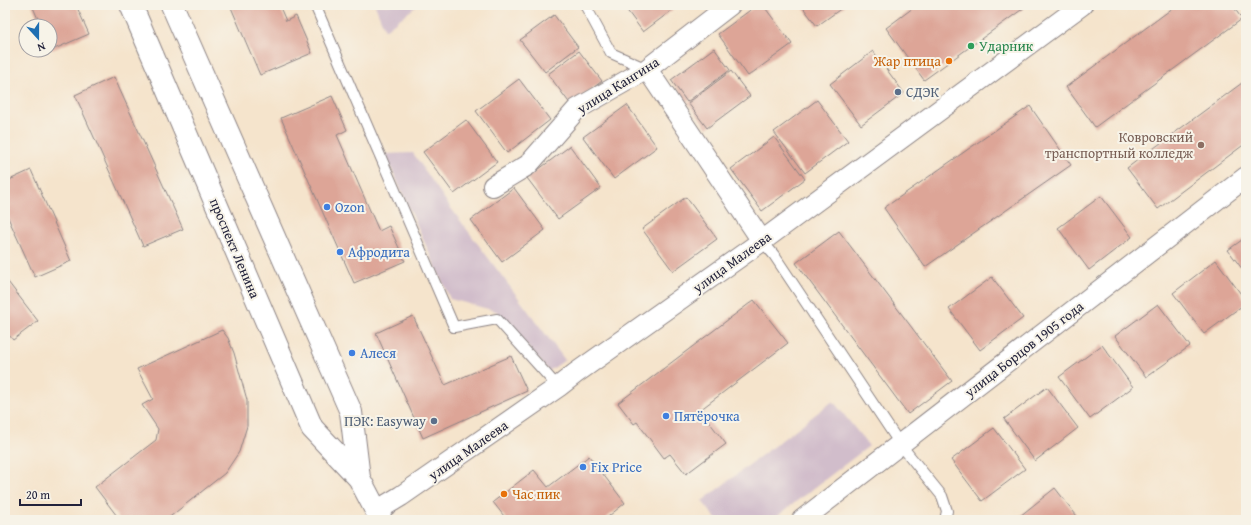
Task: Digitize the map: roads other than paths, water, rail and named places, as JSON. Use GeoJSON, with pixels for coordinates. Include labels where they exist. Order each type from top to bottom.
{"type":"FeatureCollection","features":[{"type":"Feature","properties":{"kind":"main road","name":"проспект Ленина"},"geometry":{"type":"LineString","coordinates":[[131,5],[312,428],[359,478],[379,516]]}},
{"type":"Feature","properties":{"kind":"main road","name":"проспект Ленина"},"geometry":{"type":"LineString","coordinates":[[172,5],[352,412],[359,478]]}},
{"type":"Feature","properties":{"kind":"street","name":"улица Кангина"},"geometry":{"type":"LineString","coordinates":[[494,186],[528,165],[577,109],[647,69],[730,5]]}},
{"type":"Feature","properties":{"kind":"street","name":"улица Малеева"},"geometry":{"type":"LineString","coordinates":[[379,516],[408,492],[762,241],[1082,5]]}},
{"type":"Feature","properties":{"kind":"street"},"geometry":{"type":"LineString","coordinates":[[647,69],[762,241]]}},
{"type":"Feature","properties":{"kind":"street","name":"улица Борцов 1905 года"},"geometry":{"type":"LineString","coordinates":[[802,520],[1246,177]]}},
{"type":"Feature","properties":{"kind":"lane"},"geometry":{"type":"LineString","coordinates":[[315,5],[454,327],[497,319],[558,387]]}},
{"type":"Feature","properties":{"kind":"lane"},"geometry":{"type":"LineString","coordinates":[[585,5],[611,53],[647,69]]}},
{"type":"Feature","properties":{"kind":"lane"},"geometry":{"type":"LineString","coordinates":[[762,241],[774,255],[900,444],[942,496],[947,511],[945,520]]}},
{"type":"Feature","properties":{"kind":"place","name":"Ударник"},"geometry":{"type":"Point","coordinates":[971,46]}},
{"type":"Feature","properties":{"kind":"place","name":"Жар птица"},"geometry":{"type":"Point","coordinates":[949,61]}},
{"type":"Feature","properties":{"kind":"place","name":"СДЭК"},"geometry":{"type":"Point","coordinates":[898,92]}},
{"type":"Feature","properties":{"kind":"place","name":"Ковровский транспортный колледж"},"geometry":{"type":"Point","coordinates":[1201,145]}},
{"type":"Feature","properties":{"kind":"place","name":"Ozon"},"geometry":{"type":"Point","coordinates":[327,207]}},
{"type":"Feature","properties":{"kind":"place","name":"Афродита"},"geometry":{"type":"Point","coordinates":[340,252]}},
{"type":"Feature","properties":{"kind":"place","name":"Алеся"},"geometry":{"type":"Point","coordinates":[352,353]}},
{"type":"Feature","properties":{"kind":"place","name":"Пятёрочка"},"geometry":{"type":"Point","coordinates":[666,416]}},
{"type":"Feature","properties":{"kind":"place","name":"ПЭК: Easyway"},"geometry":{"type":"Point","coordinates":[434,421]}},
{"type":"Feature","properties":{"kind":"place","name":"Fix Price"},"geometry":{"type":"Point","coordinates":[583,467]}},
{"type":"Feature","properties":{"kind":"place","name":"Час пик"},"geometry":{"type":"Point","coordinates":[504,494]}}]}
